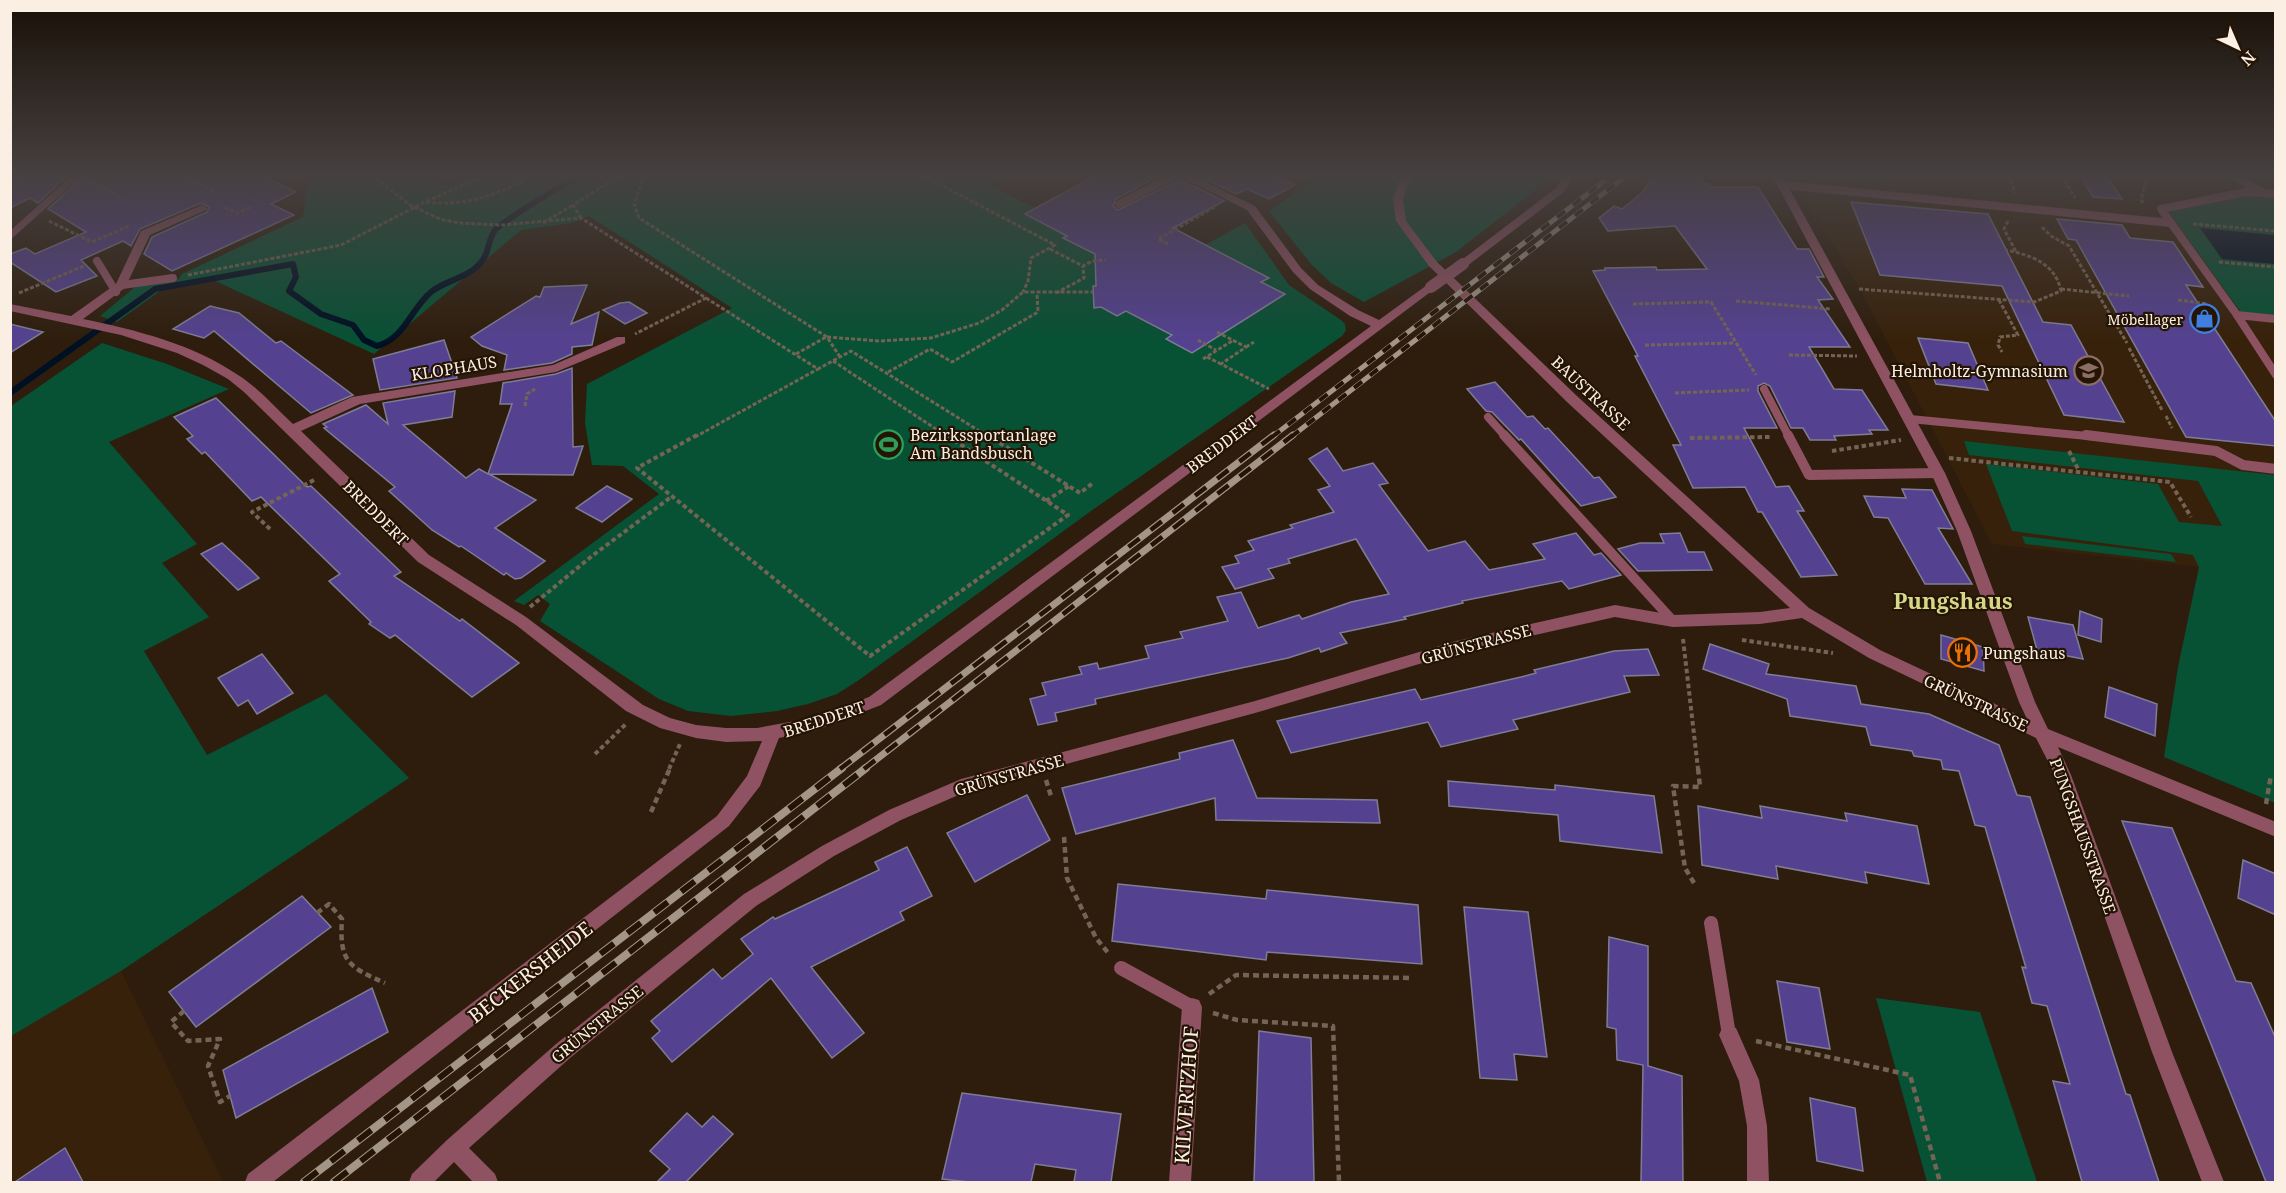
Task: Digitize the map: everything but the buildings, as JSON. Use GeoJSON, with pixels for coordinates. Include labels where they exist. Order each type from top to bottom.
{"type":"FeatureCollection","features":[{"type":"Feature","properties":{"kind":"street"},"geometry":{"type":"LineString","coordinates":[[72,321],[119,289],[145,233],[150,231]]}},
{"type":"Feature","properties":{"kind":"street"},"geometry":{"type":"LineString","coordinates":[[1268,231],[1297,270],[1314,286],[1354,313],[1379,326]]}},
{"type":"Feature","properties":{"kind":"street","name":"BAUSTRASSE"},"geometry":{"type":"LineString","coordinates":[[1408,231],[1433,264],[1572,399],[1804,612]]}},
{"type":"Feature","properties":{"kind":"street","name":"BREDDERT"},"geometry":{"type":"LineString","coordinates":[[10,307],[117,331],[187,352],[233,377],[292,430],[413,550],[444,573],[517,618],[639,711],[680,728],[716,734],[772,735],[831,719],[875,701],[1507,231]]}},
{"type":"Feature","properties":{"kind":"street","name":"PUNGSHAUSSTRASSE"},"geometry":{"type":"LineString","coordinates":[[1809,231],[1938,473],[1965,536],[2027,702],[2063,775],[2158,1041],[2213,1182]]}},
{"type":"Feature","properties":{"kind":"street","name":"KLOPHAUS"},"geometry":{"type":"LineString","coordinates":[[292,430],[357,400],[556,368],[621,340]]}},
{"type":"Feature","properties":{"kind":"street","name":"GRÜNSTRASSE"},"geometry":{"type":"LineString","coordinates":[[420,1182],[454,1147],[563,1051],[750,900],[828,851],[895,815],[957,789],[1255,707],[1456,647],[1615,611],[1677,629],[1804,612],[1838,636],[1877,656],[2043,734],[2276,830]]}},
{"type":"Feature","properties":{"kind":"street","name":"BECKERSHEIDE"},"geometry":{"type":"LineString","coordinates":[[256,1182],[723,821],[744,799],[760,773],[772,735]]}},
{"type":"Feature","properties":{"kind":"street","name":"KILVERTZHOF"},"geometry":{"type":"LineString","coordinates":[[1180,1182],[1192,1007]]}},
{"type":"Feature","properties":{"kind":"street"},"geometry":{"type":"LineString","coordinates":[[1730,1035],[1749,1080],[1757,1126],[1758,1182]]}},
{"type":"Feature","properties":{"kind":"street"},"geometry":{"type":"LineString","coordinates":[[454,1147],[487,1182]]}},
{"type":"Feature","properties":{"kind":"lane"},"geometry":{"type":"LineString","coordinates":[[2176,231],[2237,315],[2276,375]]}},
{"type":"Feature","properties":{"kind":"lane"},"geometry":{"type":"LineString","coordinates":[[97,261],[119,289],[173,278]]}},
{"type":"Feature","properties":{"kind":"lane"},"geometry":{"type":"LineString","coordinates":[[2237,315],[2276,319]]}},
{"type":"Feature","properties":{"kind":"lane"},"geometry":{"type":"LineString","coordinates":[[1764,389],[1809,475],[1938,473]]}},
{"type":"Feature","properties":{"kind":"lane"},"geometry":{"type":"LineString","coordinates":[[1488,417],[1677,629]]}},
{"type":"Feature","properties":{"kind":"lane"},"geometry":{"type":"LineString","coordinates":[[1910,419],[2061,432],[2216,451],[2243,465],[2276,469]]}},
{"type":"Feature","properties":{"kind":"lane"},"geometry":{"type":"LineString","coordinates":[[1711,923],[1730,1035]]}},
{"type":"Feature","properties":{"kind":"lane"},"geometry":{"type":"LineString","coordinates":[[1121,968],[1192,1007]]}},
{"type":"Feature","properties":{"kind":"path"},"geometry":{"type":"LineString","coordinates":[[68,231],[92,242],[119,231]]}},
{"type":"Feature","properties":{"kind":"path"},"geometry":{"type":"LineString","coordinates":[[173,278],[341,245],[369,231]]}},
{"type":"Feature","properties":{"kind":"path"},"geometry":{"type":"LineString","coordinates":[[599,231],[818,369]]}},
{"type":"Feature","properties":{"kind":"path"},"geometry":{"type":"LineString","coordinates":[[658,231],[827,337],[840,357]]}},
{"type":"Feature","properties":{"kind":"path"},"geometry":{"type":"LineString","coordinates":[[796,354],[827,337],[876,343],[908,342],[974,325],[1007,307],[1023,292],[1028,281],[1031,258],[1055,245],[1028,231]]}},
{"type":"Feature","properties":{"kind":"path"},"geometry":{"type":"LineString","coordinates":[[1168,244],[1158,239],[1173,231]]}},
{"type":"Feature","properties":{"kind":"path"},"geometry":{"type":"LineString","coordinates":[[2005,231],[2016,252]]}},
{"type":"Feature","properties":{"kind":"path"},"geometry":{"type":"LineString","coordinates":[[2045,231],[2050,236],[2069,246],[2127,343]]}},
{"type":"Feature","properties":{"kind":"path"},"geometry":{"type":"LineString","coordinates":[[1049,248],[1083,266]]}},
{"type":"Feature","properties":{"kind":"path"},"geometry":{"type":"LineString","coordinates":[[2007,250],[2028,254],[2045,263],[2059,277],[2061,289]]}},
{"type":"Feature","properties":{"kind":"path"},"geometry":{"type":"LineString","coordinates":[[1083,266],[1092,261],[1106,260]]}},
{"type":"Feature","properties":{"kind":"path"},"geometry":{"type":"LineString","coordinates":[[17,294],[97,261]]}},
{"type":"Feature","properties":{"kind":"path"},"geometry":{"type":"LineString","coordinates":[[2218,262],[2276,267]]}},
{"type":"Feature","properties":{"kind":"path"},"geometry":{"type":"LineString","coordinates":[[1054,294],[1084,279],[1083,266]]}},
{"type":"Feature","properties":{"kind":"path"},"geometry":{"type":"LineString","coordinates":[[1840,288],[2034,302],[2053,296],[2061,289],[2129,296]]}},
{"type":"Feature","properties":{"kind":"path"},"geometry":{"type":"LineString","coordinates":[[1023,292],[1037,294],[1093,292]]}},
{"type":"Feature","properties":{"kind":"path"},"geometry":{"type":"LineString","coordinates":[[887,373],[930,349],[952,362],[1038,312],[1037,294]]}},
{"type":"Feature","properties":{"kind":"path"},"geometry":{"type":"LineString","coordinates":[[621,340],[706,298]]}},
{"type":"Feature","properties":{"kind":"path"},"geometry":{"type":"LineString","coordinates":[[1999,300],[2018,335],[2000,337],[1998,345],[2002,352]]}},
{"type":"Feature","properties":{"kind":"path"},"geometry":{"type":"LineString","coordinates":[[2178,300],[2230,306]]}},
{"type":"Feature","properties":{"kind":"path"},"geometry":{"type":"LineString","coordinates":[[1736,301],[1833,309]]}},
{"type":"Feature","properties":{"kind":"path"},"geometry":{"type":"LineString","coordinates":[[1633,304],[1711,302],[1764,389],[1675,393]]}},
{"type":"Feature","properties":{"kind":"path"},"geometry":{"type":"LineString","coordinates":[[1216,332],[1246,347]]}},
{"type":"Feature","properties":{"kind":"path"},"geometry":{"type":"LineString","coordinates":[[1198,340],[1217,350]]}},
{"type":"Feature","properties":{"kind":"path"},"geometry":{"type":"LineString","coordinates":[[1233,340],[1205,358],[1275,392]]}},
{"type":"Feature","properties":{"kind":"path"},"geometry":{"type":"LineString","coordinates":[[1221,364],[1254,342]]}},
{"type":"Feature","properties":{"kind":"path"},"geometry":{"type":"LineString","coordinates":[[1645,345],[1736,343]]}},
{"type":"Feature","properties":{"kind":"path"},"geometry":{"type":"LineString","coordinates":[[2129,348],[2162,410]]}},
{"type":"Feature","properties":{"kind":"path"},"geometry":{"type":"LineString","coordinates":[[833,361],[1068,514],[870,656],[637,468],[851,351],[1080,493],[1093,483]]}},
{"type":"Feature","properties":{"kind":"path"},"geometry":{"type":"LineString","coordinates":[[1790,355],[1867,357]]}},
{"type":"Feature","properties":{"kind":"path"},"geometry":{"type":"LineString","coordinates":[[1980,373],[2012,377]]}},
{"type":"Feature","properties":{"kind":"path"},"geometry":{"type":"LineString","coordinates":[[1236,378],[1242,375]]}},
{"type":"Feature","properties":{"kind":"path"},"geometry":{"type":"LineString","coordinates":[[1689,438],[1790,437]]}},
{"type":"Feature","properties":{"kind":"path"},"geometry":{"type":"LineString","coordinates":[[1832,451],[1907,439]]}},
{"type":"Feature","properties":{"kind":"path"},"geometry":{"type":"LineString","coordinates":[[1949,458],[2170,482],[2191,517]]}},
{"type":"Feature","properties":{"kind":"path"},"geometry":{"type":"LineString","coordinates":[[270,529],[252,512],[333,471]]}},
{"type":"Feature","properties":{"kind":"path"},"geometry":{"type":"LineString","coordinates":[[1046,501],[1069,486]]}},
{"type":"Feature","properties":{"kind":"path"},"geometry":{"type":"LineString","coordinates":[[517,618],[592,556],[671,496]]}},
{"type":"Feature","properties":{"kind":"path"},"geometry":{"type":"LineString","coordinates":[[1677,629],[1684,642],[1700,787],[1673,786],[1685,868],[1694,883]]}},
{"type":"Feature","properties":{"kind":"path"},"geometry":{"type":"LineString","coordinates":[[1742,640],[1833,653]]}},
{"type":"Feature","properties":{"kind":"path"},"geometry":{"type":"LineString","coordinates":[[594,754],[628,721]]}},
{"type":"Feature","properties":{"kind":"path"},"geometry":{"type":"LineString","coordinates":[[651,812],[681,744]]}},
{"type":"Feature","properties":{"kind":"path"},"geometry":{"type":"LineString","coordinates":[[2266,804],[2271,775]]}},
{"type":"Feature","properties":{"kind":"path"},"geometry":{"type":"LineString","coordinates":[[1046,780],[1051,796]]}},
{"type":"Feature","properties":{"kind":"path"},"geometry":{"type":"LineString","coordinates":[[1064,837],[1067,879],[1096,938],[1121,968]]}},
{"type":"Feature","properties":{"kind":"path"},"geometry":{"type":"LineString","coordinates":[[317,913],[330,904],[342,919],[339,946],[346,962],[354,970],[385,983]]}},
{"type":"Feature","properties":{"kind":"path"},"geometry":{"type":"LineString","coordinates":[[1192,1007],[1236,975],[1411,978]]}},
{"type":"Feature","properties":{"kind":"path"},"geometry":{"type":"LineString","coordinates":[[1192,1007],[1237,1020],[1333,1026],[1339,1182]]}},
{"type":"Feature","properties":{"kind":"path"},"geometry":{"type":"LineString","coordinates":[[184,1011],[171,1022],[188,1041],[220,1039],[208,1066],[220,1102],[230,1096]]}},
{"type":"Feature","properties":{"kind":"path"},"geometry":{"type":"LineString","coordinates":[[1730,1035],[1910,1075],[1940,1182]]}},
{"type":"Feature","properties":{"kind":"shaded area","name":"Helmholtz-Gymnasium"},"geometry":{"type":"Polygon","coordinates":[[[1824,231],[2188,231],[2275,321],[2275,490],[2198,481],[2222,527],[2199,567],[1992,544],[1860,289],[1824,231]]]}},
{"type":"Feature","properties":{"kind":"shaded area"},"geometry":{"type":"Polygon","coordinates":[[[121,971],[222,1180],[220,1182],[11,1182],[10,1036],[121,971]]]}},
{"type":"Feature","properties":{"kind":"green space","name":"Bezirkssportanlage Am Bandsbusch"},"geometry":{"type":"Polygon","coordinates":[[[274,231],[520,231],[374,354],[213,280],[160,291],[117,322],[100,316],[135,287],[179,279],[182,274],[274,231]]]}},
{"type":"Feature","properties":{"kind":"green space","name":"Bezirkssportanlage Am Bandsbusch"},"geometry":{"type":"Polygon","coordinates":[[[612,231],[1102,231],[1159,260],[1196,250],[1231,231],[1250,231],[1289,285],[1341,320],[1346,330],[1342,336],[1091,511],[837,694],[777,711],[731,716],[688,711],[659,699],[540,621],[550,604],[538,595],[524,605],[514,601],[659,494],[623,466],[592,465],[585,423],[587,384],[732,308],[612,231]]]}},
{"type":"Feature","properties":{"kind":"green space"},"geometry":{"type":"Polygon","coordinates":[[[1285,231],[1483,231],[1456,252],[1364,302],[1331,283],[1311,264],[1285,231]]]}},
{"type":"Feature","properties":{"kind":"green space"},"geometry":{"type":"Polygon","coordinates":[[[2182,231],[2275,231],[2275,321],[2245,318],[2182,231]]]}},
{"type":"Feature","properties":{"kind":"green space"},"geometry":{"type":"Polygon","coordinates":[[[102,343],[167,364],[229,389],[109,442],[197,544],[162,563],[209,617],[144,651],[207,755],[326,694],[409,778],[121,971],[11,1036],[11,406],[102,343]]]}},
{"type":"Feature","properties":{"kind":"green space"},"geometry":{"type":"Polygon","coordinates":[[[1964,441],[2275,475],[2275,803],[2164,757],[2178,667],[2199,567],[2193,555],[2012,531],[1986,464],[2158,484],[2179,522],[2222,526],[2198,481],[1969,455],[1964,441]]]}},
{"type":"Feature","properties":{"kind":"green space"},"geometry":{"type":"Polygon","coordinates":[[[2022,536],[2171,554],[2176,562],[2025,544],[2022,536]]]}},
{"type":"Feature","properties":{"kind":"green space"},"geometry":{"type":"Polygon","coordinates":[[[1876,998],[1980,1012],[2037,1182],[1927,1182],[1876,998]]]}},
{"type":"Feature","properties":{"kind":"water"},"geometry":{"type":"Polygon","coordinates":[[[2202,231],[2275,235],[2275,264],[2222,259],[2202,231]]]}},
{"type":"Feature","properties":{"kind":"waterway"},"geometry":{"type":"LineString","coordinates":[[10,393],[155,289],[293,264],[296,277],[289,291],[321,314],[353,325],[364,340],[377,346],[394,337],[431,292],[479,265],[486,255],[495,231]]}},
{"type":"Feature","properties":{"kind":"railway"},"geometry":{"type":"LineString","coordinates":[[1272,437],[1540,231]]}},
{"type":"Feature","properties":{"kind":"railway"},"geometry":{"type":"LineString","coordinates":[[1291,437],[1556,231]]}},
{"type":"Feature","properties":{"kind":"railway"},"geometry":{"type":"LineString","coordinates":[[840,769],[1274,435]]}},
{"type":"Feature","properties":{"kind":"railway"},"geometry":{"type":"LineString","coordinates":[[864,769],[1293,435]]}},
{"type":"Feature","properties":{"kind":"railway"},"geometry":{"type":"LineString","coordinates":[[304,1182],[842,768]]}},
{"type":"Feature","properties":{"kind":"railway"},"geometry":{"type":"LineString","coordinates":[[334,1182],[866,768]]}},
{"type":"Feature","properties":{"kind":"place","name":"Möbellager"},"geometry":{"type":"Point","coordinates":[2204,319]}},
{"type":"Feature","properties":{"kind":"place","name":"Helmholtz-Gymnasium"},"geometry":{"type":"Point","coordinates":[2089,371]}},
{"type":"Feature","properties":{"kind":"place","name":"Bezirkssportanlage Am Bandsbusch"},"geometry":{"type":"Point","coordinates":[889,444]}},
{"type":"Feature","properties":{"kind":"place","name":"Pungshaus"},"geometry":{"type":"Point","coordinates":[1962,653]}},
{"type":"Feature","properties":{"kind":"district","name":"Pungshaus"},"geometry":{"type":"Point","coordinates":[1953,600]}}]}
